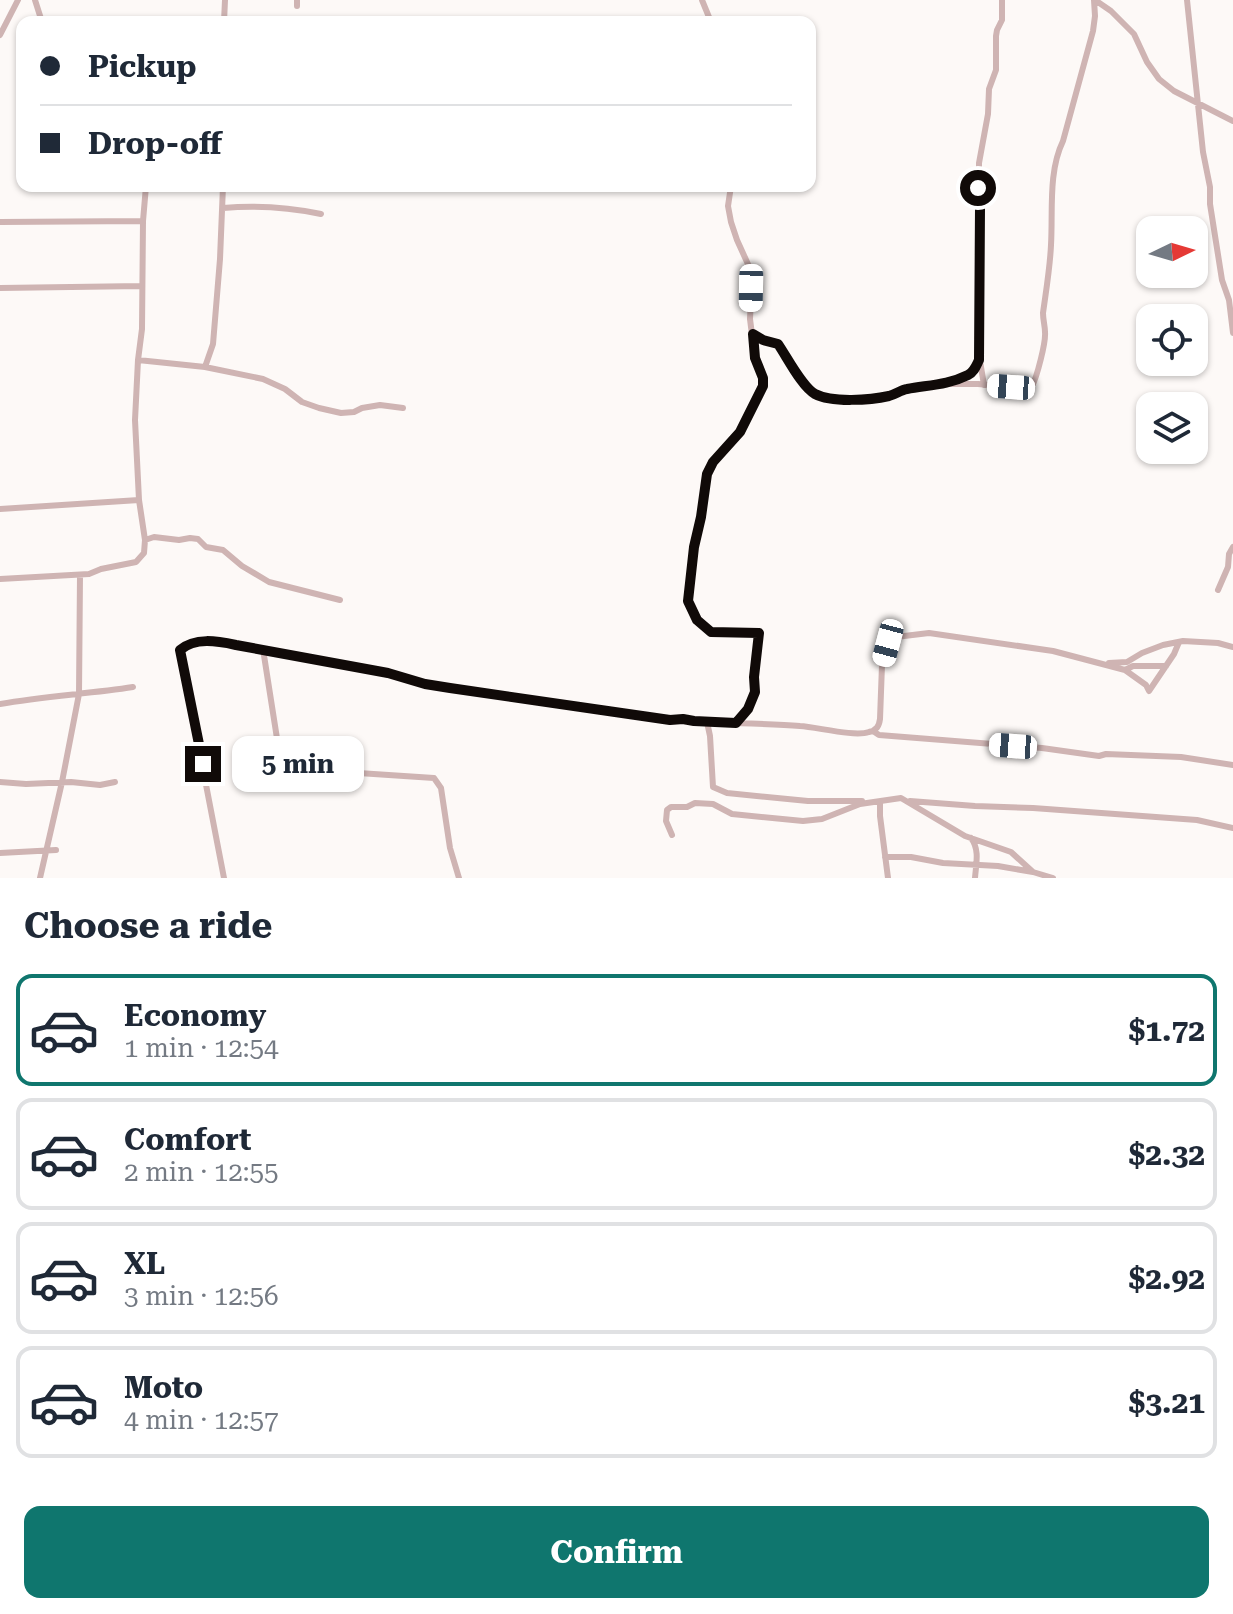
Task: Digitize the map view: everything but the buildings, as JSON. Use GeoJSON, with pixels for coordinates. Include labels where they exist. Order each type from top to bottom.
{"type":"FeatureCollection","features":[{"type":"Feature","properties":{"kind":"street"},"geometry":{"type":"LineString","coordinates":[[0,35],[18,0]]}},
{"type":"Feature","properties":{"kind":"street"},"geometry":{"type":"LineString","coordinates":[[984,385],[979,360],[979,163],[989,89],[997,62],[996,36],[1002,20],[1002,0]]}},
{"type":"Feature","properties":{"kind":"street"},"geometry":{"type":"LineString","coordinates":[[1094,0],[1111,11],[1134,34],[1159,79],[1174,91],[1233,121]]}},
{"type":"Feature","properties":{"kind":"street"},"geometry":{"type":"LineString","coordinates":[[753,334],[778,344],[812,393],[821,396],[845,400],[872,398],[942,384],[1032,386],[1045,338],[1043,314],[1051,253],[1055,163],[1093,31],[1094,0]]}},
{"type":"Feature","properties":{"kind":"street"},"geometry":{"type":"LineString","coordinates":[[1187,0],[1210,204],[1222,280],[1231,299],[1233,333]]}},
{"type":"Feature","properties":{"kind":"street"},"geometry":{"type":"LineString","coordinates":[[0,579],[89,574],[136,562],[144,553],[135,420],[142,329],[145,192]]}},
{"type":"Feature","properties":{"kind":"street"},"geometry":{"type":"LineString","coordinates":[[205,367],[213,344],[223,192]]}},
{"type":"Feature","properties":{"kind":"street"},"geometry":{"type":"LineString","coordinates":[[730,192],[728,206],[731,222],[752,273],[750,319],[755,358],[763,386],[740,432],[713,462],[707,474],[688,601],[697,620],[711,632],[759,633],[755,692],[748,709],[736,723]]}},
{"type":"Feature","properties":{"kind":"street"},"geometry":{"type":"LineString","coordinates":[[223,208],[269,206],[321,214]]}},
{"type":"Feature","properties":{"kind":"street"},"geometry":{"type":"LineString","coordinates":[[0,222],[143,221]]}},
{"type":"Feature","properties":{"kind":"street"},"geometry":{"type":"LineString","coordinates":[[0,288],[142,286]]}},
{"type":"Feature","properties":{"kind":"street"},"geometry":{"type":"LineString","coordinates":[[138,360],[205,367],[269,381],[302,402],[319,408],[348,413],[380,405],[403,408]]}},
{"type":"Feature","properties":{"kind":"street"},"geometry":{"type":"LineString","coordinates":[[942,384],[969,374],[979,360]]}},
{"type":"Feature","properties":{"kind":"street"},"geometry":{"type":"LineString","coordinates":[[0,509],[139,500]]}},
{"type":"Feature","properties":{"kind":"street"},"geometry":{"type":"LineString","coordinates":[[145,540],[154,537],[198,539],[206,547],[223,550],[269,582],[340,600]]}},
{"type":"Feature","properties":{"kind":"street"},"geometry":{"type":"LineString","coordinates":[[1218,590],[1233,547]]}},
{"type":"Feature","properties":{"kind":"street"},"geometry":{"type":"LineString","coordinates":[[40,878],[79,694],[80,575]]}},
{"type":"Feature","properties":{"kind":"street"},"geometry":{"type":"LineString","coordinates":[[224,878],[180,650],[189,643],[217,641],[388,673],[425,684],[670,720],[804,726],[865,733],[879,727],[882,665],[888,643],[896,637],[929,633],[1053,651],[1125,670],[1146,685],[1149,691],[1179,642]]}},
{"type":"Feature","properties":{"kind":"street"},"geometry":{"type":"LineString","coordinates":[[1106,663],[1127,662],[1153,649],[1179,642],[1201,641],[1233,647]]}},
{"type":"Feature","properties":{"kind":"street"},"geometry":{"type":"LineString","coordinates":[[263,649],[283,768],[434,778],[441,788],[450,848],[459,878]]}},
{"type":"Feature","properties":{"kind":"street"},"geometry":{"type":"LineString","coordinates":[[1125,670],[1133,666],[1166,666]]}},
{"type":"Feature","properties":{"kind":"street"},"geometry":{"type":"LineString","coordinates":[[0,704],[133,687]]}},
{"type":"Feature","properties":{"kind":"street"},"geometry":{"type":"LineString","coordinates":[[707,722],[713,787],[719,790],[808,801],[857,800],[871,803]]}},
{"type":"Feature","properties":{"kind":"street"},"geometry":{"type":"LineString","coordinates":[[873,731],[879,735],[1042,748],[1099,756],[1181,757],[1233,765]]}},
{"type":"Feature","properties":{"kind":"street"},"geometry":{"type":"LineString","coordinates":[[0,782],[100,785],[115,782]]}},
{"type":"Feature","properties":{"kind":"street"},"geometry":{"type":"LineString","coordinates":[[672,835],[666,821],[671,807],[687,807],[695,803],[713,804],[732,814],[803,821],[822,819],[860,804],[901,798],[971,838],[1011,852],[1033,872]]}},
{"type":"Feature","properties":{"kind":"street"},"geometry":{"type":"LineString","coordinates":[[906,801],[1197,820],[1233,828]]}},
{"type":"Feature","properties":{"kind":"street"},"geometry":{"type":"LineString","coordinates":[[880,802],[888,878]]}},
{"type":"Feature","properties":{"kind":"street"},"geometry":{"type":"LineString","coordinates":[[971,838],[976,844],[977,853],[975,878]]}},
{"type":"Feature","properties":{"kind":"street"},"geometry":{"type":"LineString","coordinates":[[0,853],[56,850]]}},
{"type":"Feature","properties":{"kind":"street"},"geometry":{"type":"LineString","coordinates":[[885,857],[998,866],[1053,878]]}},
{"type":"Feature","properties":{"kind":"route"},"geometry":{"type":"LineString","coordinates":[[203,764],[180,650],[189,643],[217,641],[483,694],[670,720],[736,723],[748,709],[755,692],[759,633],[711,632],[697,620],[688,601],[688,592],[707,474],[713,462],[740,432],[763,386],[755,358],[753,334],[778,344],[812,393],[830,398],[845,400],[892,395],[903,390],[942,384],[969,374],[979,360],[978,188]]}}]}
